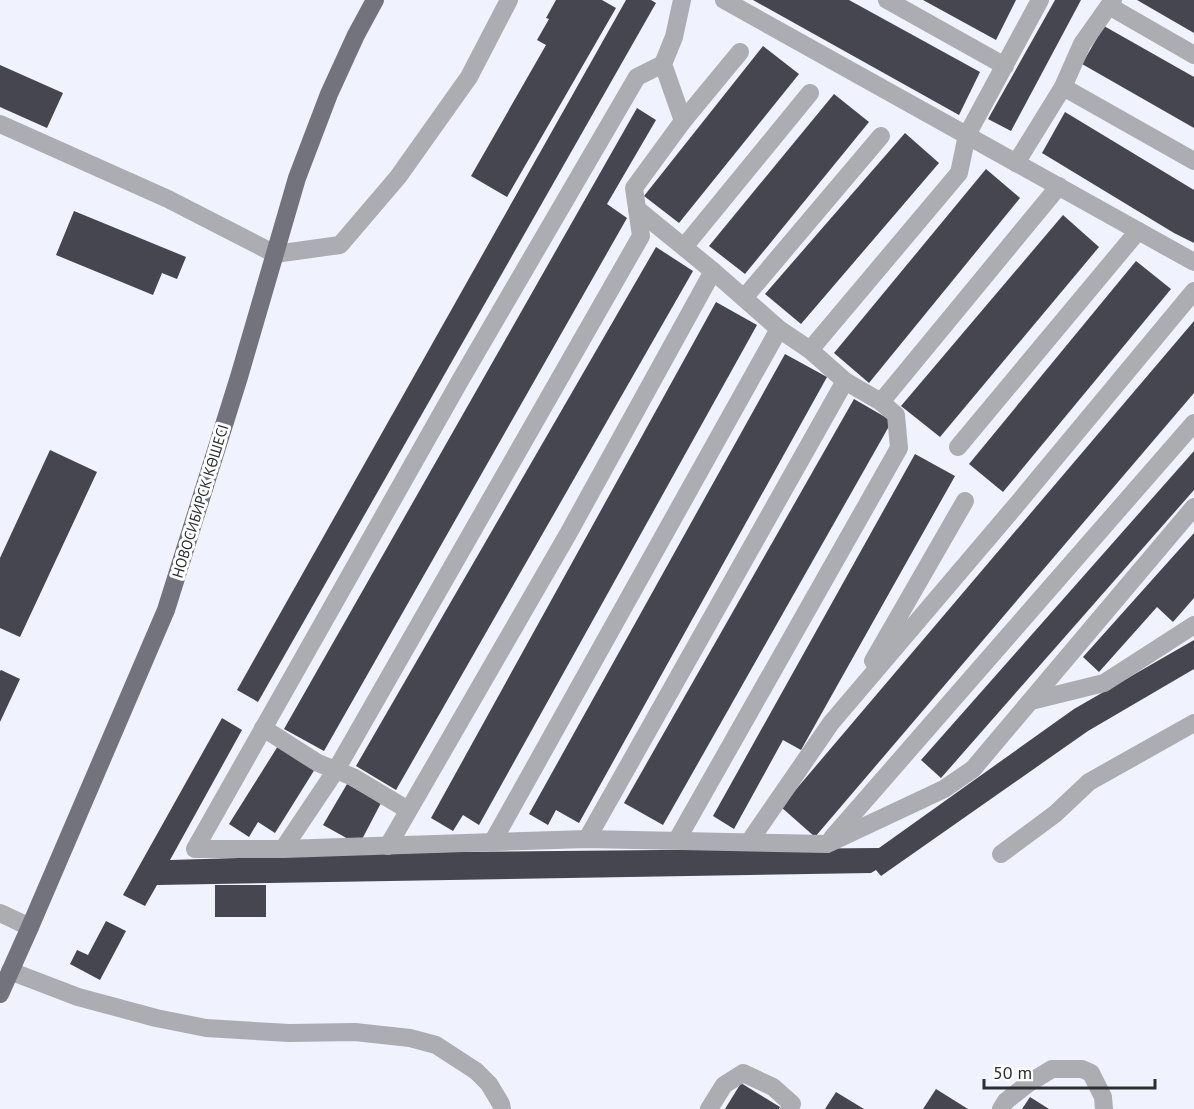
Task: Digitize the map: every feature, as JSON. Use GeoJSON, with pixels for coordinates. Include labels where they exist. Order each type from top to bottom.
{"type":"FeatureCollection","features":[{"type":"Feature","properties":{"kind":"main road","name":"НОВОСИБИРСК КӨШЕСІ"},"geometry":{"type":"LineString","coordinates":[[0,994],[166,610],[239,377],[297,178],[325,105],[356,35],[375,0]]}},
{"type":"Feature","properties":{"kind":"street"},"geometry":{"type":"LineString","coordinates":[[0,124],[168,198],[275,254],[339,245],[398,177],[469,76],[509,0]]}},
{"type":"Feature","properties":{"kind":"street"},"geometry":{"type":"LineString","coordinates":[[682,0],[674,37],[663,64],[638,77],[461,379],[195,849],[283,849],[587,838],[827,844],[944,789],[973,769],[1194,507]]}},
{"type":"Feature","properties":{"kind":"street"},"geometry":{"type":"LineString","coordinates":[[724,0],[1194,262]]}},
{"type":"Feature","properties":{"kind":"street"},"geometry":{"type":"LineString","coordinates":[[888,0],[1005,66]]}},
{"type":"Feature","properties":{"kind":"street"},"geometry":{"type":"LineString","coordinates":[[810,350],[959,173],[967,135],[1040,0]]}},
{"type":"Feature","properties":{"kind":"street"},"geometry":{"type":"LineString","coordinates":[[1016,163],[1063,87],[1082,44],[1111,3],[1194,55]]}},
{"type":"Feature","properties":{"kind":"street"},"geometry":{"type":"LineString","coordinates":[[283,849],[336,770],[641,236],[634,188],[683,121],[740,51]]}},
{"type":"Feature","properties":{"kind":"street"},"geometry":{"type":"LineString","coordinates":[[663,64],[683,121]]}},
{"type":"Feature","properties":{"kind":"street"},"geometry":{"type":"LineString","coordinates":[[1063,87],[1194,161]]}},
{"type":"Feature","properties":{"kind":"street"},"geometry":{"type":"LineString","coordinates":[[684,248],[810,93]]}},
{"type":"Feature","properties":{"kind":"street"},"geometry":{"type":"LineString","coordinates":[[744,298],[881,136]]}},
{"type":"Feature","properties":{"kind":"street"},"geometry":{"type":"LineString","coordinates":[[881,402],[1059,186]]}},
{"type":"Feature","properties":{"kind":"street"},"geometry":{"type":"LineString","coordinates":[[637,209],[779,329],[810,350],[845,381],[881,402],[896,415],[899,448],[677,840]]}},
{"type":"Feature","properties":{"kind":"street"},"geometry":{"type":"LineString","coordinates":[[958,447],[1138,231]]}},
{"type":"Feature","properties":{"kind":"street"},"geometry":{"type":"LineString","coordinates":[[388,846],[568,534],[713,272]]}},
{"type":"Feature","properties":{"kind":"street"},"geometry":{"type":"LineString","coordinates":[[749,842],[831,723],[1194,291]]}},
{"type":"Feature","properties":{"kind":"street"},"geometry":{"type":"LineString","coordinates":[[492,843],[779,329]]}},
{"type":"Feature","properties":{"kind":"street"},"geometry":{"type":"LineString","coordinates":[[587,838],[845,381]]}},
{"type":"Feature","properties":{"kind":"street"},"geometry":{"type":"LineString","coordinates":[[827,844],[1194,423]]}},
{"type":"Feature","properties":{"kind":"street"},"geometry":{"type":"LineString","coordinates":[[852,699],[965,501]]}},
{"type":"Feature","properties":{"kind":"street"},"geometry":{"type":"LineString","coordinates":[[1031,701],[1104,683],[1194,625]]}},
{"type":"Feature","properties":{"kind":"street"},"geometry":{"type":"LineString","coordinates":[[1001,854],[1055,814],[1089,783],[1194,723]]}},
{"type":"Feature","properties":{"kind":"street"},"geometry":{"type":"LineString","coordinates":[[263,728],[318,763],[353,777],[408,810]]}},
{"type":"Feature","properties":{"kind":"street"},"geometry":{"type":"LineString","coordinates":[[0,913],[30,927]]}},
{"type":"Feature","properties":{"kind":"street"},"geometry":{"type":"LineString","coordinates":[[10,971],[78,997],[156,1018],[206,1028],[289,1033],[355,1032],[410,1038],[436,1046],[476,1071],[489,1084],[502,1109]]}},
{"type":"Feature","properties":{"kind":"street"},"geometry":{"type":"LineString","coordinates":[[1001,1109],[1006,1101],[1052,1069],[1082,1069],[1090,1073],[1103,1097],[1104,1109]]}},
{"type":"Feature","properties":{"kind":"street"},"geometry":{"type":"LineString","coordinates":[[709,1109],[724,1085],[743,1073],[773,1087],[792,1104],[789,1109]]}},
{"type":"Feature","properties":{"kind":"building"},"geometry":{"type":"Polygon","coordinates":[[[556,0],[602,0],[616,8],[507,197],[471,176],[546,45],[537,40],[549,19],[546,18],[556,0]]]}},
{"type":"Feature","properties":{"kind":"building"},"geometry":{"type":"Polygon","coordinates":[[[626,0],[651,0],[656,3],[258,702],[237,690],[626,0]]]}},
{"type":"Feature","properties":{"kind":"building"},"geometry":{"type":"Polygon","coordinates":[[[753,0],[849,0],[980,72],[959,115],[753,0]]]}},
{"type":"Feature","properties":{"kind":"building"},"geometry":{"type":"Polygon","coordinates":[[[923,0],[1016,0],[996,40],[923,0]]]}},
{"type":"Feature","properties":{"kind":"building"},"geometry":{"type":"Polygon","coordinates":[[[1055,0],[1081,0],[1011,131],[988,119],[1055,0]]]}},
{"type":"Feature","properties":{"kind":"building"},"geometry":{"type":"Polygon","coordinates":[[[1137,0],[1194,0],[1194,33],[1137,0]]]}},
{"type":"Feature","properties":{"kind":"building"},"geometry":{"type":"Polygon","coordinates":[[[1104,26],[1194,77],[1194,128],[1082,64],[1104,26]]]}},
{"type":"Feature","properties":{"kind":"building"},"geometry":{"type":"Polygon","coordinates":[[[763,46],[799,74],[679,223],[644,196],[763,46]]]}},
{"type":"Feature","properties":{"kind":"building"},"geometry":{"type":"Polygon","coordinates":[[[0,65],[63,93],[47,128],[0,107],[0,65]]]}},
{"type":"Feature","properties":{"kind":"building"},"geometry":{"type":"Polygon","coordinates":[[[834,94],[869,122],[745,274],[709,246],[834,94]]]}},
{"type":"Feature","properties":{"kind":"building"},"geometry":{"type":"Polygon","coordinates":[[[637,108],[656,120],[607,204],[627,218],[324,751],[284,729],[637,108]]]}},
{"type":"Feature","properties":{"kind":"building"},"geometry":{"type":"Polygon","coordinates":[[[1065,112],[1194,190],[1194,243],[1042,153],[1065,112]]]}},
{"type":"Feature","properties":{"kind":"building"},"geometry":{"type":"Polygon","coordinates":[[[905,133],[939,163],[801,324],[765,294],[905,133]]]}},
{"type":"Feature","properties":{"kind":"building"},"geometry":{"type":"Polygon","coordinates":[[[986,169],[1020,198],[869,383],[834,353],[986,169]]]}},
{"type":"Feature","properties":{"kind":"building"},"geometry":{"type":"Polygon","coordinates":[[[74,211],[186,257],[177,279],[162,273],[153,295],[56,255],[74,211]]]}},
{"type":"Feature","properties":{"kind":"building"},"geometry":{"type":"Polygon","coordinates":[[[1063,215],[1099,247],[940,437],[901,406],[1063,215]]]}},
{"type":"Feature","properties":{"kind":"building"},"geometry":{"type":"Polygon","coordinates":[[[656,247],[693,271],[396,790],[356,766],[656,247]]]}},
{"type":"Feature","properties":{"kind":"building"},"geometry":{"type":"Polygon","coordinates":[[[1136,261],[1171,289],[1003,492],[969,464],[1136,261]]]}},
{"type":"Feature","properties":{"kind":"building"},"geometry":{"type":"Polygon","coordinates":[[[716,302],[757,325],[479,825],[463,815],[453,831],[431,818],[716,302]]]}},
{"type":"Feature","properties":{"kind":"building"},"geometry":{"type":"Polygon","coordinates":[[[1194,321],[1194,393],[815,837],[781,807],[1194,321]]]}},
{"type":"Feature","properties":{"kind":"building"},"geometry":{"type":"Polygon","coordinates":[[[785,354],[827,377],[579,823],[556,810],[548,825],[529,814],[785,354]]]}},
{"type":"Feature","properties":{"kind":"building"},"geometry":{"type":"Polygon","coordinates":[[[854,399],[892,421],[663,825],[624,803],[854,399]]]}},
{"type":"Feature","properties":{"kind":"building"},"geometry":{"type":"Polygon","coordinates":[[[50,450],[97,472],[20,637],[0,628],[0,558],[50,450]]]}},
{"type":"Feature","properties":{"kind":"building"},"geometry":{"type":"Polygon","coordinates":[[[1194,451],[1194,490],[941,778],[921,760],[1194,451]]]}},
{"type":"Feature","properties":{"kind":"building"},"geometry":{"type":"Polygon","coordinates":[[[915,454],[955,476],[801,750],[783,740],[734,829],[713,816],[915,454]]]}},
{"type":"Feature","properties":{"kind":"building"},"geometry":{"type":"Polygon","coordinates":[[[1194,533],[1194,598],[1173,622],[1157,607],[1099,672],[1083,657],[1194,533]]]}},
{"type":"Feature","properties":{"kind":"building"},"geometry":{"type":"Polygon","coordinates":[[[1194,640],[1194,669],[1088,731],[881,876],[876,870],[871,873],[157,885],[145,906],[123,895],[222,718],[242,730],[170,860],[447,852],[879,848],[1074,709],[1194,640]]]}},
{"type":"Feature","properties":{"kind":"building"},"geometry":{"type":"Polygon","coordinates":[[[0,671],[20,679],[0,722],[0,671]]]}},
{"type":"Feature","properties":{"kind":"building"},"geometry":{"type":"Polygon","coordinates":[[[278,746],[315,769],[275,833],[258,822],[249,837],[229,824],[278,746]]]}},
{"type":"Feature","properties":{"kind":"building"},"geometry":{"type":"Polygon","coordinates":[[[347,784],[381,803],[359,845],[323,825],[347,784]]]}},
{"type":"Feature","properties":{"kind":"building"},"geometry":{"type":"Polygon","coordinates":[[[215,885],[266,885],[266,917],[215,917],[215,885]]]}},
{"type":"Feature","properties":{"kind":"building"},"geometry":{"type":"Polygon","coordinates":[[[106,921],[126,931],[100,980],[70,964],[77,950],[88,955],[106,921]]]}},
{"type":"Feature","properties":{"kind":"building"},"geometry":{"type":"Polygon","coordinates":[[[741,1083],[780,1107],[779,1109],[725,1109],[741,1083]]]}},
{"type":"Feature","properties":{"kind":"building"},"geometry":{"type":"Polygon","coordinates":[[[936,1089],[968,1109],[923,1109],[936,1089]]]}},
{"type":"Feature","properties":{"kind":"building"},"geometry":{"type":"Polygon","coordinates":[[[836,1092],[864,1109],[825,1109],[836,1092]]]}},
{"type":"Feature","properties":{"kind":"building"},"geometry":{"type":"Polygon","coordinates":[[[1030,1097],[1049,1109],[1022,1109],[1030,1097]]]}}]}
